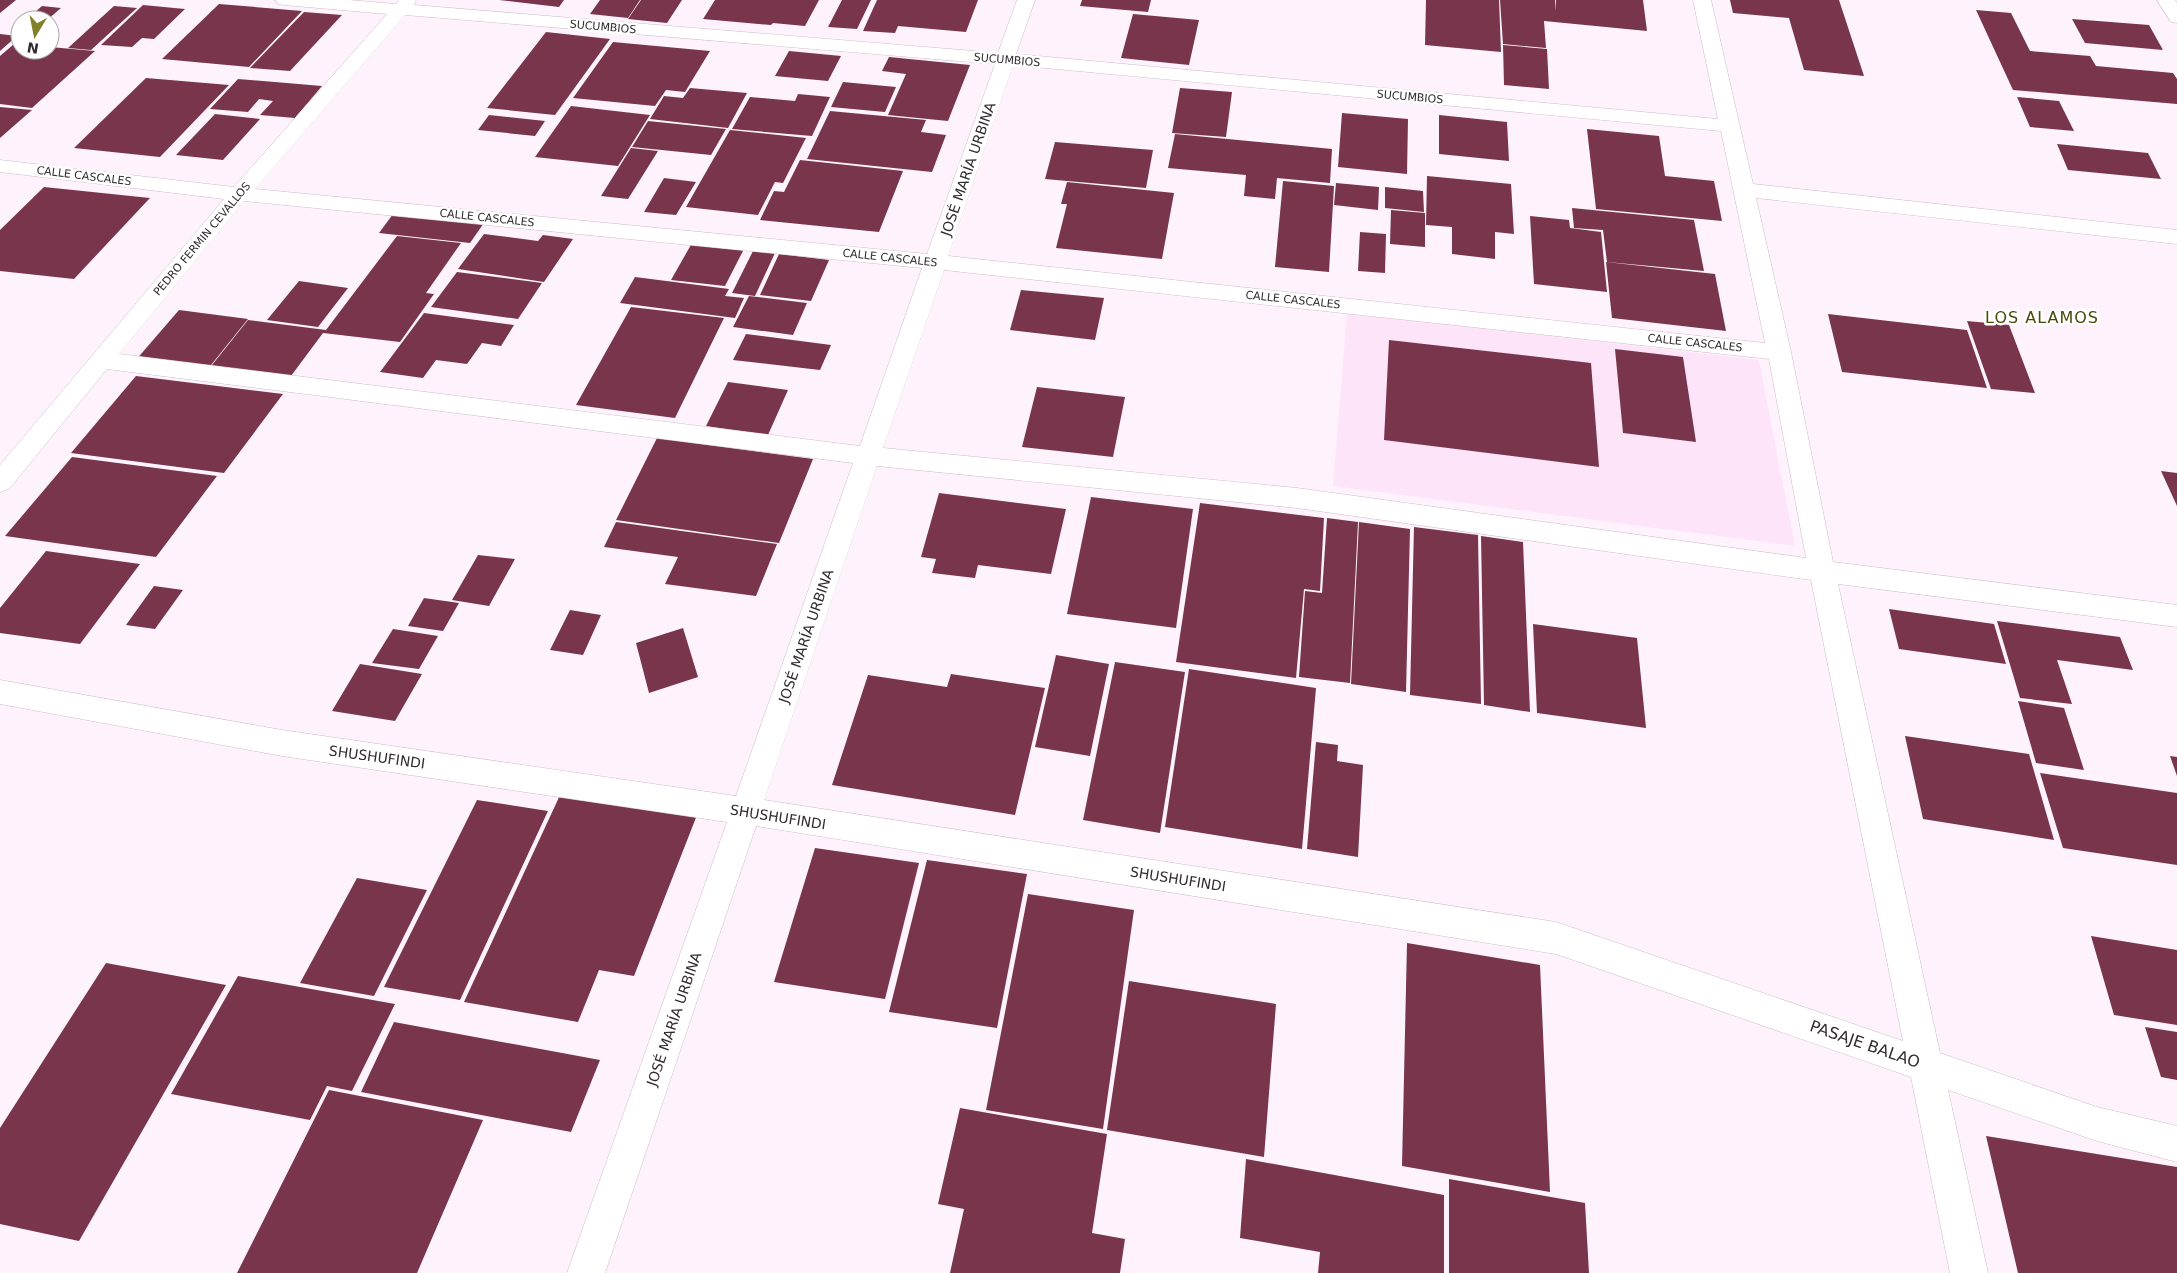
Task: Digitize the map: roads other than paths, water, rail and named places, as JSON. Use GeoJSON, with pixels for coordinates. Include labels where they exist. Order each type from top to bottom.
{"type":"FeatureCollection","features":[{"type":"Feature","properties":{"kind":"street","name":"SUCUMBIOS"},"geometry":{"type":"LineString","coordinates":[[284,0],[404,5],[1729,126]]}},
{"type":"Feature","properties":{"kind":"street","name":"JOSÉ MARÍA URBINA"},"geometry":{"type":"LineString","coordinates":[[586,1273],[1026,0]]}},
{"type":"Feature","properties":{"kind":"street"},"geometry":{"type":"LineString","coordinates":[[1702,0],[1779,352],[1822,571],[1969,1273]]}},
{"type":"Feature","properties":{"kind":"street"},"geometry":{"type":"LineString","coordinates":[[2166,0],[2177,18]]}},
{"type":"Feature","properties":{"kind":"street","name":"PEDRO FERMIN CEVALLOS"},"geometry":{"type":"LineString","coordinates":[[0,482],[239,194],[404,5]]}},
{"type":"Feature","properties":{"kind":"street","name":"CALLE CASCALES"},"geometry":{"type":"LineString","coordinates":[[0,166],[239,194],[935,262],[1779,352]]}},
{"type":"Feature","properties":{"kind":"street"},"geometry":{"type":"LineString","coordinates":[[1745,190],[2177,237]]}},
{"type":"Feature","properties":{"kind":"street"},"geometry":{"type":"LineString","coordinates":[[101,360],[868,456],[1297,498],[1822,571],[2177,616]]}},
{"type":"Feature","properties":{"kind":"street","name":"SHUSHUFINDI"},"geometry":{"type":"LineString","coordinates":[[0,692],[282,742],[1556,938]]}},
{"type":"Feature","properties":{"kind":"street","name":"PASAJE BALAO"},"geometry":{"type":"LineString","coordinates":[[1556,938],[2097,1124],[2177,1144]]}},
{"type":"Feature","properties":{"kind":"district","name":"LOS ALAMOS"},"geometry":{"type":"Point","coordinates":[2042,317]}}]}
